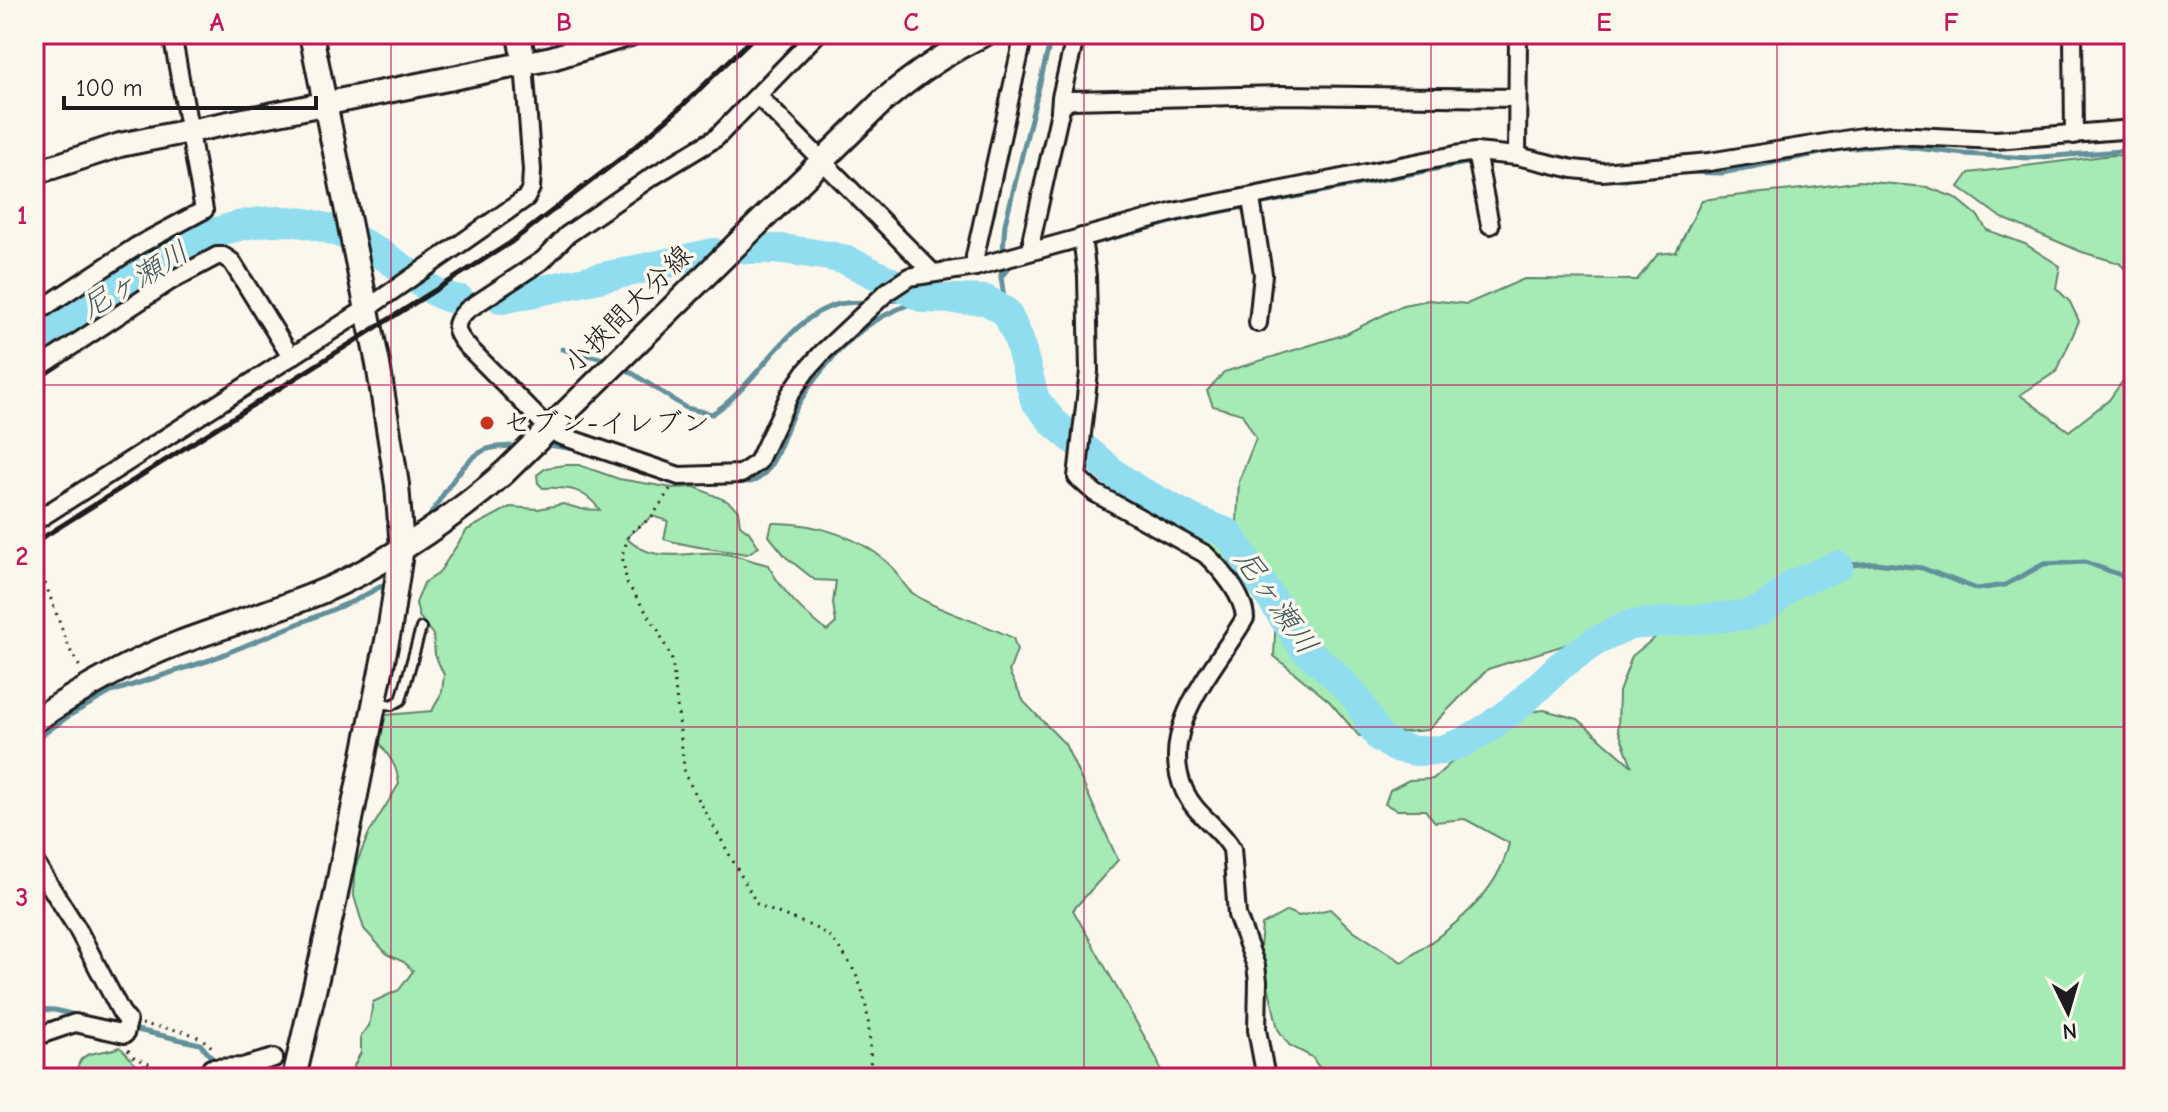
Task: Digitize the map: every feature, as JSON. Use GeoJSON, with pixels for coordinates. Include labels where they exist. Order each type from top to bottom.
{"type":"FeatureCollection","features":[{"type":"Feature","properties":{"kind":"street"},"geometry":{"type":"LineString","coordinates":[[34,314],[137,246],[204,210],[172,34]]}},
{"type":"Feature","properties":{"kind":"street"},"geometry":{"type":"LineString","coordinates":[[294,1078],[334,904],[396,592],[402,547],[397,485],[366,308],[311,34]]}},
{"type":"Feature","properties":{"kind":"street"},"geometry":{"type":"LineString","coordinates":[[34,522],[395,289],[529,193],[532,170],[519,34]]}},
{"type":"Feature","properties":{"kind":"street"},"geometry":{"type":"LineString","coordinates":[[34,173],[102,150],[524,64],[573,53],[630,34]]}},
{"type":"Feature","properties":{"kind":"street"},"geometry":{"type":"LineString","coordinates":[[817,34],[707,145],[650,178],[567,235],[543,260],[467,310],[457,320],[456,330],[466,345],[549,429],[679,476],[741,474],[753,467],[761,456],[794,386],[822,353],[901,280],[982,265],[1174,212],[1476,152],[1517,156],[1573,169],[1602,172],[1709,162],[1862,137],[1893,135],[1996,140],[2134,129]]}},
{"type":"Feature","properties":{"kind":"street"},"geometry":{"type":"LineString","coordinates":[[982,265],[975,256],[1024,34]]}},
{"type":"Feature","properties":{"kind":"street"},"geometry":{"type":"LineString","coordinates":[[1032,250],[1032,237],[1076,34]]}},
{"type":"Feature","properties":{"kind":"street"},"geometry":{"type":"LineString","coordinates":[[1517,156],[1518,34]]}},
{"type":"Feature","properties":{"kind":"street"},"geometry":{"type":"LineString","coordinates":[[2073,34],[2074,135]]}},
{"type":"Feature","properties":{"kind":"street","name":"小挾間大分線"},"geometry":{"type":"LineString","coordinates":[[34,721],[91,686],[178,643],[329,588],[370,568],[483,492],[905,82],[972,37]]}},
{"type":"Feature","properties":{"kind":"street"},"geometry":{"type":"LineString","coordinates":[[1060,110],[1066,102],[1075,99],[1283,95],[1517,98]]}},
{"type":"Feature","properties":{"kind":"street"},"geometry":{"type":"LineString","coordinates":[[758,96],[932,272]]}},
{"type":"Feature","properties":{"kind":"street"},"geometry":{"type":"LineString","coordinates":[[1476,152],[1490,225]]}},
{"type":"Feature","properties":{"kind":"street"},"geometry":{"type":"LineString","coordinates":[[1251,199],[1263,274],[1258,323]]}},
{"type":"Feature","properties":{"kind":"street"},"geometry":{"type":"LineString","coordinates":[[1082,237],[1087,276],[1089,348],[1077,477],[1095,493],[1205,554],[1220,568],[1245,609],[1245,618],[1187,709],[1178,746],[1179,769],[1184,791],[1198,813],[1228,841],[1232,849],[1237,915],[1256,966],[1257,1030],[1266,1078]]}},
{"type":"Feature","properties":{"kind":"street"},"geometry":{"type":"LineString","coordinates":[[34,371],[170,281],[217,256],[232,262],[291,357]]}},
{"type":"Feature","properties":{"kind":"street"},"geometry":{"type":"LineString","coordinates":[[34,1037],[75,1023],[127,1028],[77,928],[35,866]]}},
{"type":"Feature","properties":{"kind":"street"},"geometry":{"type":"LineString","coordinates":[[218,1068],[251,1065],[274,1058]]}},
{"type":"Feature","properties":{"kind":"lane"},"geometry":{"type":"LineString","coordinates":[[375,702],[392,705],[401,700],[421,628]]}},
{"type":"Feature","properties":{"kind":"path"},"geometry":{"type":"LineString","coordinates":[[679,476],[652,517],[630,533],[622,555],[627,583],[658,630],[672,660],[685,775],[757,904],[830,937],[853,966],[866,997],[871,1078]]}},
{"type":"Feature","properties":{"kind":"path"},"geometry":{"type":"LineString","coordinates":[[34,553],[69,648],[91,686]]}},
{"type":"Feature","properties":{"kind":"path"},"geometry":{"type":"LineString","coordinates":[[161,1078],[154,1065],[131,1054],[126,1046],[127,1028],[198,1036],[211,1046],[218,1068]]}},
{"type":"Feature","properties":{"kind":"green space"},"geometry":{"type":"Polygon","coordinates":[[[2112,155],[2134,156],[2134,278],[2119,263],[2082,252],[2000,217],[1959,187],[1969,173],[2112,155]]]}},
{"type":"Feature","properties":{"kind":"green space"},"geometry":{"type":"Polygon","coordinates":[[[1859,181],[1927,187],[1956,198],[1977,215],[1987,230],[2025,244],[2060,266],[2056,288],[2070,302],[2079,321],[2057,371],[2020,395],[2069,431],[2109,400],[2134,365],[2134,1078],[1326,1078],[1312,1057],[1289,1045],[1278,1029],[1260,949],[1262,925],[1287,911],[1299,916],[1330,909],[1350,928],[1402,962],[1436,938],[1482,897],[1503,863],[1509,843],[1465,819],[1435,822],[1425,810],[1397,810],[1385,804],[1390,790],[1409,780],[1433,779],[1473,743],[1514,714],[1544,710],[1578,719],[1632,766],[1618,729],[1619,692],[1632,656],[1662,632],[1633,632],[1571,643],[1488,669],[1428,730],[1359,736],[1329,701],[1274,656],[1277,592],[1196,542],[1185,528],[1201,522],[1237,522],[1239,481],[1256,438],[1242,414],[1213,406],[1207,391],[1224,372],[1346,334],[1403,305],[1429,300],[1467,304],[1524,279],[1637,280],[1658,254],[1676,252],[1702,200],[1859,181]]]}},
{"type":"Feature","properties":{"kind":"green space"},"geometry":{"type":"Polygon","coordinates":[[[579,465],[619,479],[673,488],[695,487],[727,501],[738,510],[740,525],[759,547],[747,554],[664,539],[668,521],[652,516],[626,538],[659,554],[718,553],[768,565],[794,601],[827,631],[836,623],[833,603],[836,581],[815,580],[786,557],[769,536],[772,523],[804,525],[836,533],[867,547],[892,567],[908,589],[921,599],[1013,638],[1017,650],[1009,672],[1024,702],[1065,744],[1118,860],[1073,910],[1157,1059],[1163,1078],[358,1078],[353,1068],[361,1052],[361,1035],[369,1026],[373,1002],[399,990],[413,971],[404,962],[388,955],[364,929],[353,893],[355,867],[369,833],[399,784],[395,767],[377,736],[380,723],[386,715],[432,711],[442,692],[444,675],[435,655],[433,635],[419,616],[416,603],[424,583],[438,574],[467,530],[510,507],[538,509],[563,504],[600,510],[582,493],[543,488],[538,483],[537,475],[546,468],[579,465]]]}},
{"type":"Feature","properties":{"kind":"green space"},"geometry":{"type":"Polygon","coordinates":[[[119,1047],[135,1064],[155,1068],[159,1078],[67,1078],[77,1073],[81,1059],[86,1055],[119,1047]]]}},
{"type":"Feature","properties":{"kind":"waterway"},"geometry":{"type":"LineString","coordinates":[[1001,276],[1005,224],[1052,34]]}},
{"type":"Feature","properties":{"kind":"waterway"},"geometry":{"type":"LineString","coordinates":[[1683,172],[1722,173],[1841,149],[1892,145],[2029,158],[2134,150]]}},
{"type":"Feature","properties":{"kind":"waterway"},"geometry":{"type":"LineString","coordinates":[[1087,245],[1179,220],[1476,161]]}},
{"type":"Feature","properties":{"kind":"waterway"},"geometry":{"type":"LineString","coordinates":[[1596,179],[1624,180],[1653,174]]}},
{"type":"Feature","properties":{"kind":"waterway","name":"尼ヶ瀬川"},"geometry":{"type":"LineString","coordinates":[[34,343],[185,245],[214,233],[268,221],[319,226],[344,234],[370,247],[434,291],[460,300]]}},
{"type":"Feature","properties":{"kind":"waterway","name":"尼ヶ瀬川"},"geometry":{"type":"LineString","coordinates":[[747,249],[783,249],[846,260],[924,298],[986,300],[1006,312],[1018,337],[1035,400],[1053,422],[1136,489],[1194,520],[1228,533],[1303,647],[1357,699],[1379,737],[1395,747],[1416,751],[1442,750],[1462,743],[1520,704],[1560,666],[1594,642],[1630,625],[1747,615],[1764,609],[1793,584],[1838,566]]}},
{"type":"Feature","properties":{"kind":"waterway","name":"尼ヶ瀬川"},"geometry":{"type":"LineString","coordinates":[[502,299],[714,253]]}},
{"type":"Feature","properties":{"kind":"waterway"},"geometry":{"type":"LineString","coordinates":[[1006,312],[1001,277],[1011,265]]}},
{"type":"Feature","properties":{"kind":"waterway"},"geometry":{"type":"LineString","coordinates":[[885,301],[924,298]]}},
{"type":"Feature","properties":{"kind":"waterway"},"geometry":{"type":"LineString","coordinates":[[748,482],[764,474],[800,401],[843,347],[880,318],[919,300]]}},
{"type":"Feature","properties":{"kind":"waterway"},"geometry":{"type":"LineString","coordinates":[[629,371],[686,408],[712,414],[744,387],[789,336],[821,310],[851,302],[871,302]]}},
{"type":"Feature","properties":{"kind":"waterway"},"geometry":{"type":"LineString","coordinates":[[562,349],[604,359]]}},
{"type":"Feature","properties":{"kind":"waterway"},"geometry":{"type":"LineString","coordinates":[[549,445],[580,450]]}},
{"type":"Feature","properties":{"kind":"waterway"},"geometry":{"type":"LineString","coordinates":[[429,517],[452,482],[474,457],[488,449],[512,446]]}},
{"type":"Feature","properties":{"kind":"waterway"},"geometry":{"type":"LineString","coordinates":[[1838,566],[1874,563],[1922,568],[1977,589],[2005,585],[2044,564],[2085,562],[2134,580]]}},
{"type":"Feature","properties":{"kind":"waterway"},"geometry":{"type":"LineString","coordinates":[[34,741],[70,715],[111,692],[210,660],[356,600],[389,582]]}},
{"type":"Feature","properties":{"kind":"waterway"},"geometry":{"type":"LineString","coordinates":[[34,1009],[83,1017]]}},
{"type":"Feature","properties":{"kind":"waterway"},"geometry":{"type":"LineString","coordinates":[[128,1028],[200,1044],[212,1058],[222,1078]]}},
{"type":"Feature","properties":{"kind":"railway"},"geometry":{"type":"LineString","coordinates":[[34,543],[510,243],[624,156],[681,107],[757,34]]}},
{"type":"Feature","properties":{"kind":"place","name":"セブン-イレブン"},"geometry":{"type":"Point","coordinates":[487,423]}}]}
